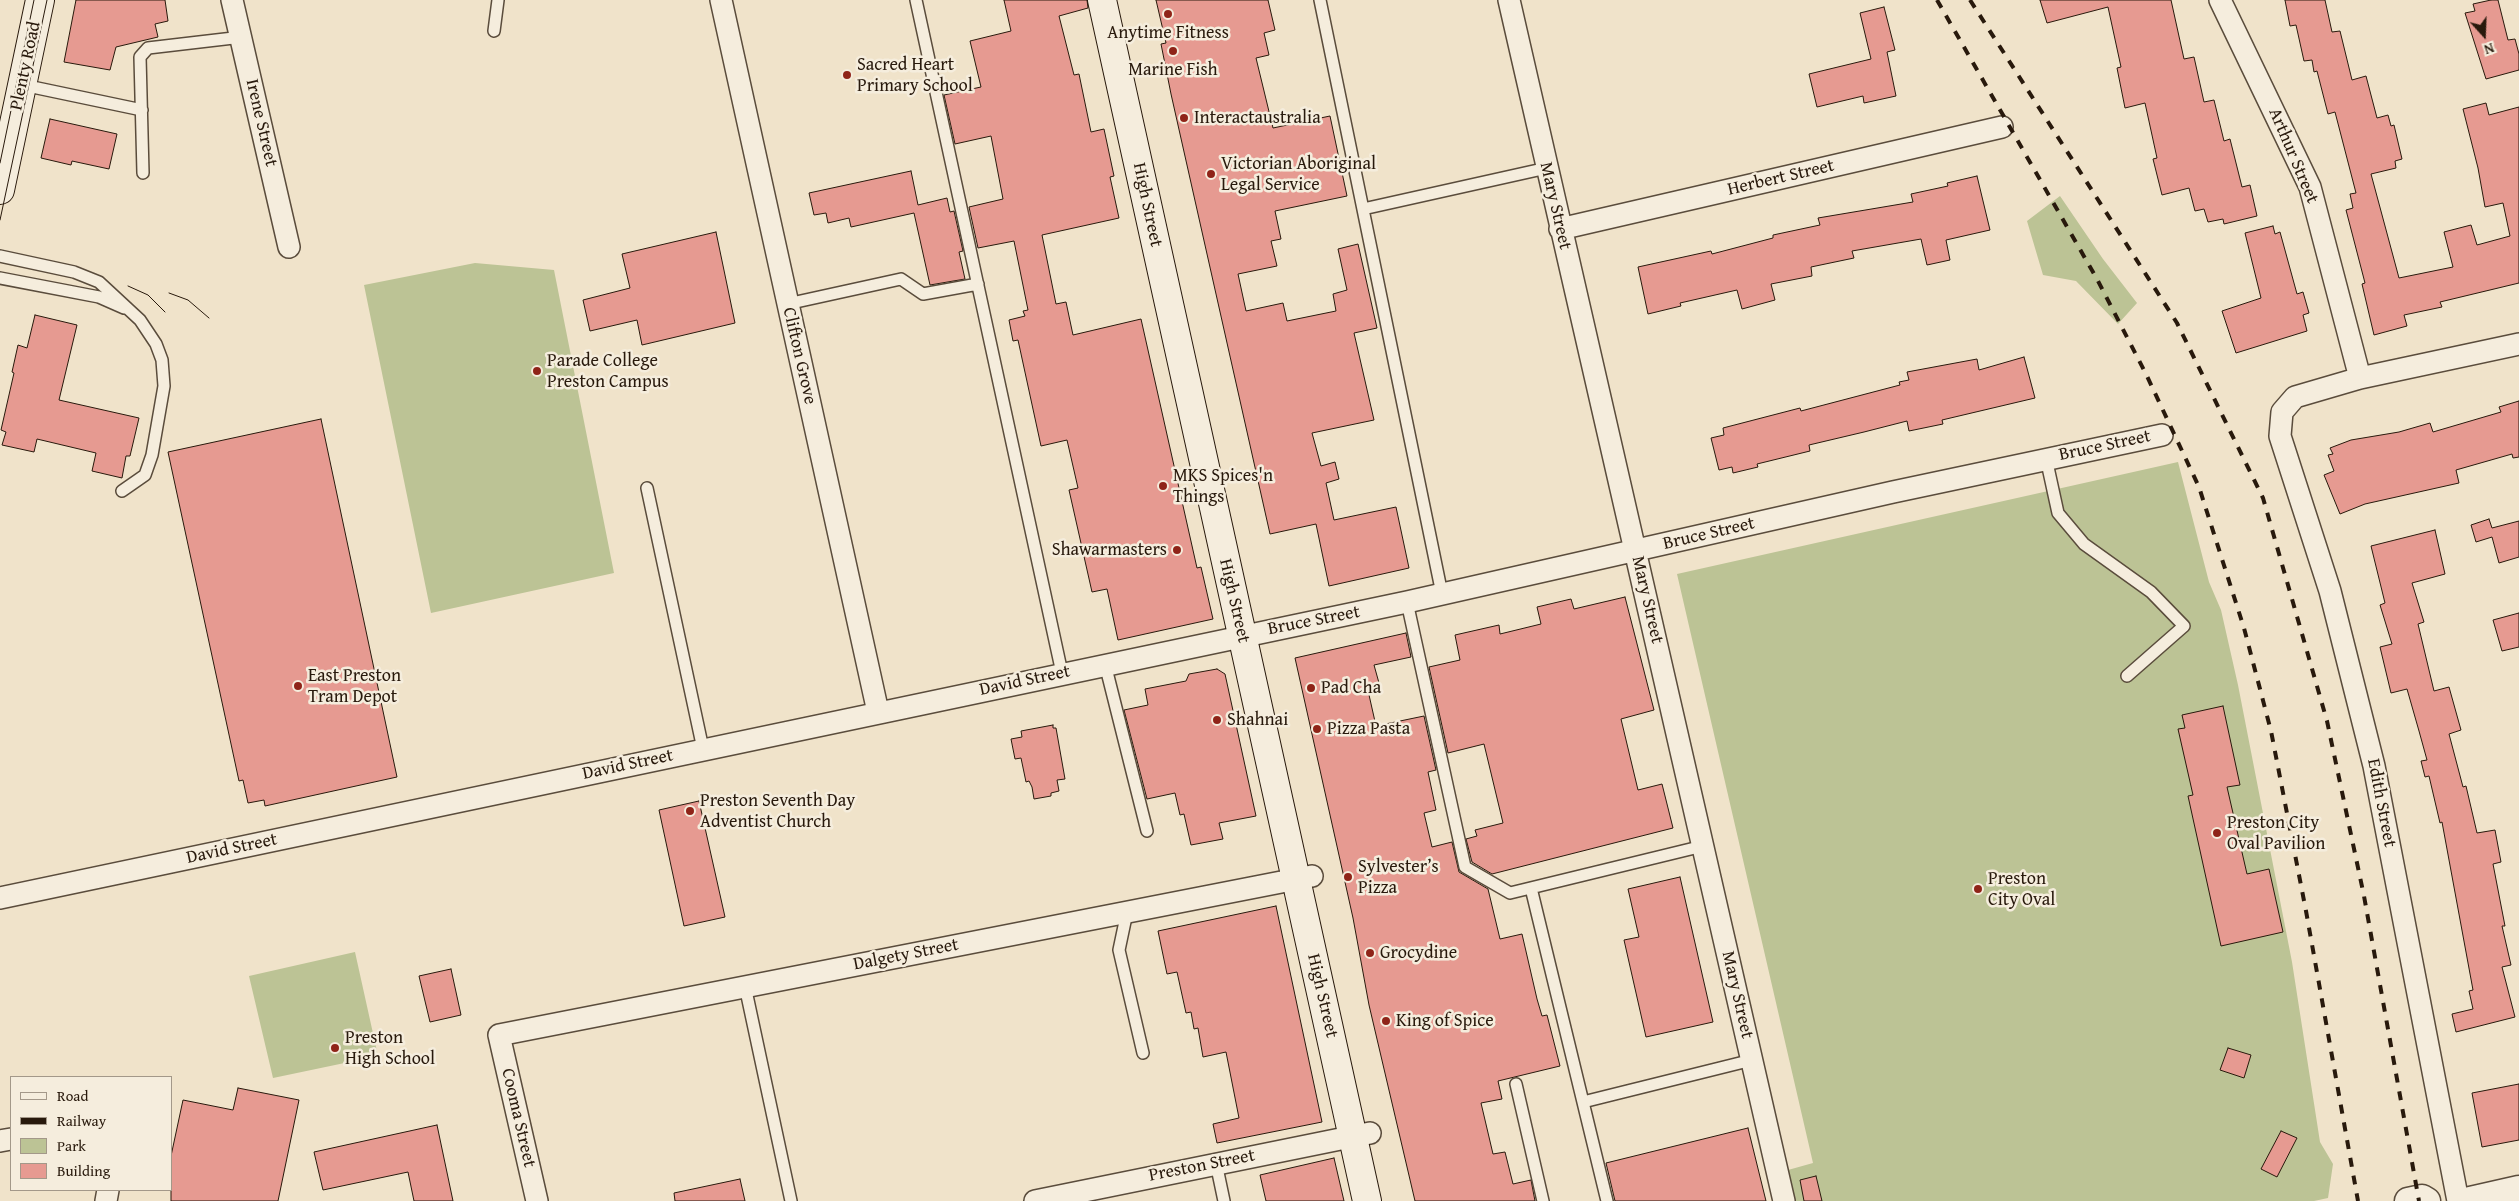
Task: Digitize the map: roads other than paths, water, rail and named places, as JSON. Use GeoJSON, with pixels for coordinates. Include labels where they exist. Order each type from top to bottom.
{"type":"FeatureCollection","features":[{"type":"Feature","properties":{"kind":"main road","name":"Plenty Road"},"geometry":{"type":"LineString","coordinates":[[0,190],[40,0]]}},
{"type":"Feature","properties":{"kind":"main road","name":"High Street"},"geometry":{"type":"LineString","coordinates":[[1102,0],[1249,634],[1362,1134],[1385,1201]]}},
{"type":"Feature","properties":{"kind":"main road","name":"High Street"},"geometry":{"type":"LineString","coordinates":[[1120,0],[1249,634]]}},
{"type":"Feature","properties":{"kind":"main road","name":"High Street"},"geometry":{"type":"LineString","coordinates":[[1362,1134],[1367,1201]]}},
{"type":"Feature","properties":{"kind":"street","name":"Irene Street"},"geometry":{"type":"LineString","coordinates":[[232,0],[289,247]]}},
{"type":"Feature","properties":{"kind":"street","name":"Clifton Grove"},"geometry":{"type":"LineString","coordinates":[[721,0],[878,712]]}},
{"type":"Feature","properties":{"kind":"street","name":"Mary Street"},"geometry":{"type":"LineString","coordinates":[[1509,0],[1784,1201]]}},
{"type":"Feature","properties":{"kind":"street","name":"Arthur Street"},"geometry":{"type":"LineString","coordinates":[[2220,0],[2310,186],[2360,378]]}},
{"type":"Feature","properties":{"kind":"street","name":"Herbert Street"},"geometry":{"type":"LineString","coordinates":[[1560,229],[2002,126]]}},
{"type":"Feature","properties":{"kind":"street"},"geometry":{"type":"LineString","coordinates":[[2360,378],[2519,344]]}},
{"type":"Feature","properties":{"kind":"street","name":"Edith Street"},"geometry":{"type":"LineString","coordinates":[[2360,378],[2295,397],[2282,412],[2280,436],[2330,591],[2374,766],[2458,1201]]}},
{"type":"Feature","properties":{"kind":"street","name":"Bruce Street"},"geometry":{"type":"LineString","coordinates":[[1249,634],[1408,602],[2046,458],[2162,435]]}},
{"type":"Feature","properties":{"kind":"street","name":"David Street"},"geometry":{"type":"LineString","coordinates":[[0,898],[1249,634]]}},
{"type":"Feature","properties":{"kind":"street","name":"Dalgety Street"},"geometry":{"type":"LineString","coordinates":[[499,1035],[1304,877]]}},
{"type":"Feature","properties":{"kind":"street","name":"Cooma Street"},"geometry":{"type":"LineString","coordinates":[[499,1035],[537,1201]]}},
{"type":"Feature","properties":{"kind":"street","name":"Preston Street"},"geometry":{"type":"LineString","coordinates":[[1034,1201],[1362,1134]]}},
{"type":"Feature","properties":{"kind":"street"},"geometry":{"type":"LineString","coordinates":[[2466,1201],[2519,1188]]}},
{"type":"Feature","properties":{"kind":"street"},"geometry":{"type":"LineString","coordinates":[[2408,1201],[2422,1198],[2427,1201]]}},
{"type":"Feature","properties":{"kind":"lane"},"geometry":{"type":"LineString","coordinates":[[494,31],[498,0]]}},
{"type":"Feature","properties":{"kind":"lane"},"geometry":{"type":"LineString","coordinates":[[916,0],[1062,673]]}},
{"type":"Feature","properties":{"kind":"lane"},"geometry":{"type":"LineString","coordinates":[[1320,0],[1442,594]]}},
{"type":"Feature","properties":{"kind":"lane"},"geometry":{"type":"LineString","coordinates":[[143,173],[140,57],[148,48],[242,37]]}},
{"type":"Feature","properties":{"kind":"lane"},"geometry":{"type":"LineString","coordinates":[[23,85],[142,110]]}},
{"type":"Feature","properties":{"kind":"lane"},"geometry":{"type":"LineString","coordinates":[[1363,210],[1547,168]]}},
{"type":"Feature","properties":{"kind":"lane"},"geometry":{"type":"LineString","coordinates":[[0,256],[74,272],[99,282],[103,295]]}},
{"type":"Feature","properties":{"kind":"lane"},"geometry":{"type":"LineString","coordinates":[[0,278],[103,295],[134,314],[150,332],[160,352],[164,386],[148,470],[141,480],[122,491]]}},
{"type":"Feature","properties":{"kind":"lane"},"geometry":{"type":"LineString","coordinates":[[787,304],[901,280],[923,294],[978,284]]}},
{"type":"Feature","properties":{"kind":"lane"},"geometry":{"type":"LineString","coordinates":[[2046,458],[2058,513],[2084,544],[2151,592],[2184,626],[2127,676]]}},
{"type":"Feature","properties":{"kind":"lane"},"geometry":{"type":"LineString","coordinates":[[647,488],[704,749]]}},
{"type":"Feature","properties":{"kind":"lane"},"geometry":{"type":"LineString","coordinates":[[1408,602],[1465,867],[1510,893],[1703,846]]}},
{"type":"Feature","properties":{"kind":"lane"},"geometry":{"type":"LineString","coordinates":[[1105,664],[1147,830]]}},
{"type":"Feature","properties":{"kind":"lane"},"geometry":{"type":"LineString","coordinates":[[1531,888],[1607,1201]]}},
{"type":"Feature","properties":{"kind":"lane"},"geometry":{"type":"LineString","coordinates":[[1127,912],[1119,950],[1144,1053]]}},
{"type":"Feature","properties":{"kind":"lane"},"geometry":{"type":"LineString","coordinates":[[745,986],[791,1201]]}},
{"type":"Feature","properties":{"kind":"lane"},"geometry":{"type":"LineString","coordinates":[[1583,1102],[1752,1060]]}},
{"type":"Feature","properties":{"kind":"lane"},"geometry":{"type":"LineString","coordinates":[[1516,1084],[1543,1201]]}},
{"type":"Feature","properties":{"kind":"lane"},"geometry":{"type":"LineString","coordinates":[[1216,1163],[1224,1201]]}},
{"type":"Feature","properties":{"kind":"tram line"},"geometry":{"type":"LineString","coordinates":[[0,163],[34,0]]}},
{"type":"Feature","properties":{"kind":"tram line"},"geometry":{"type":"LineString","coordinates":[[0,220],[47,0]]}},
{"type":"Feature","properties":{"kind":"tram line"},"geometry":{"type":"LineString","coordinates":[[128,286],[148,295],[165,312]]}},
{"type":"Feature","properties":{"kind":"tram line"},"geometry":{"type":"LineString","coordinates":[[169,293],[188,300],[209,318]]}},
{"type":"Feature","properties":{"kind":"railway"},"geometry":{"type":"LineString","coordinates":[[1937,0],[2097,279],[2146,374],[2199,487],[2244,628],[2271,731],[2306,911],[2358,1201]]}},
{"type":"Feature","properties":{"kind":"railway"},"geometry":{"type":"LineString","coordinates":[[1970,0],[2177,323],[2263,498],[2327,721],[2364,896],[2419,1201]]}},
{"type":"Feature","properties":{"kind":"place","name":"Anytime Fitness"},"geometry":{"type":"Point","coordinates":[1168,14]}},
{"type":"Feature","properties":{"kind":"place","name":"Marine Fish"},"geometry":{"type":"Point","coordinates":[1173,51]}},
{"type":"Feature","properties":{"kind":"place","name":"Sacred Heart Primary School"},"geometry":{"type":"Point","coordinates":[847,75]}},
{"type":"Feature","properties":{"kind":"place","name":"Interactaustralia"},"geometry":{"type":"Point","coordinates":[1184,118]}},
{"type":"Feature","properties":{"kind":"place","name":"Victorian Aboriginal Legal Service"},"geometry":{"type":"Point","coordinates":[1211,174]}},
{"type":"Feature","properties":{"kind":"place","name":"Parade College Preston Campus"},"geometry":{"type":"Point","coordinates":[537,371]}},
{"type":"Feature","properties":{"kind":"place","name":"MKS Spices'n Things"},"geometry":{"type":"Point","coordinates":[1163,486]}},
{"type":"Feature","properties":{"kind":"place","name":"Shawarmasters"},"geometry":{"type":"Point","coordinates":[1177,550]}},
{"type":"Feature","properties":{"kind":"place","name":"East Preston Tram Depot"},"geometry":{"type":"Point","coordinates":[298,686]}},
{"type":"Feature","properties":{"kind":"place","name":"Pad Cha"},"geometry":{"type":"Point","coordinates":[1311,688]}},
{"type":"Feature","properties":{"kind":"place","name":"Shahnai"},"geometry":{"type":"Point","coordinates":[1217,720]}},
{"type":"Feature","properties":{"kind":"place","name":"Pizza Pasta"},"geometry":{"type":"Point","coordinates":[1317,729]}},
{"type":"Feature","properties":{"kind":"place","name":"Preston Seventh Day Adventist Church"},"geometry":{"type":"Point","coordinates":[690,811]}},
{"type":"Feature","properties":{"kind":"place","name":"Preston City Oval Pavilion"},"geometry":{"type":"Point","coordinates":[2217,833]}},
{"type":"Feature","properties":{"kind":"place","name":"Sylvester’s Pizza"},"geometry":{"type":"Point","coordinates":[1348,877]}},
{"type":"Feature","properties":{"kind":"place","name":"Preston City Oval"},"geometry":{"type":"Point","coordinates":[1978,889]}},
{"type":"Feature","properties":{"kind":"place","name":"Grocydine"},"geometry":{"type":"Point","coordinates":[1370,953]}},
{"type":"Feature","properties":{"kind":"place","name":"King of Spice"},"geometry":{"type":"Point","coordinates":[1386,1021]}},
{"type":"Feature","properties":{"kind":"place","name":"Preston High School"},"geometry":{"type":"Point","coordinates":[335,1048]}}]}
